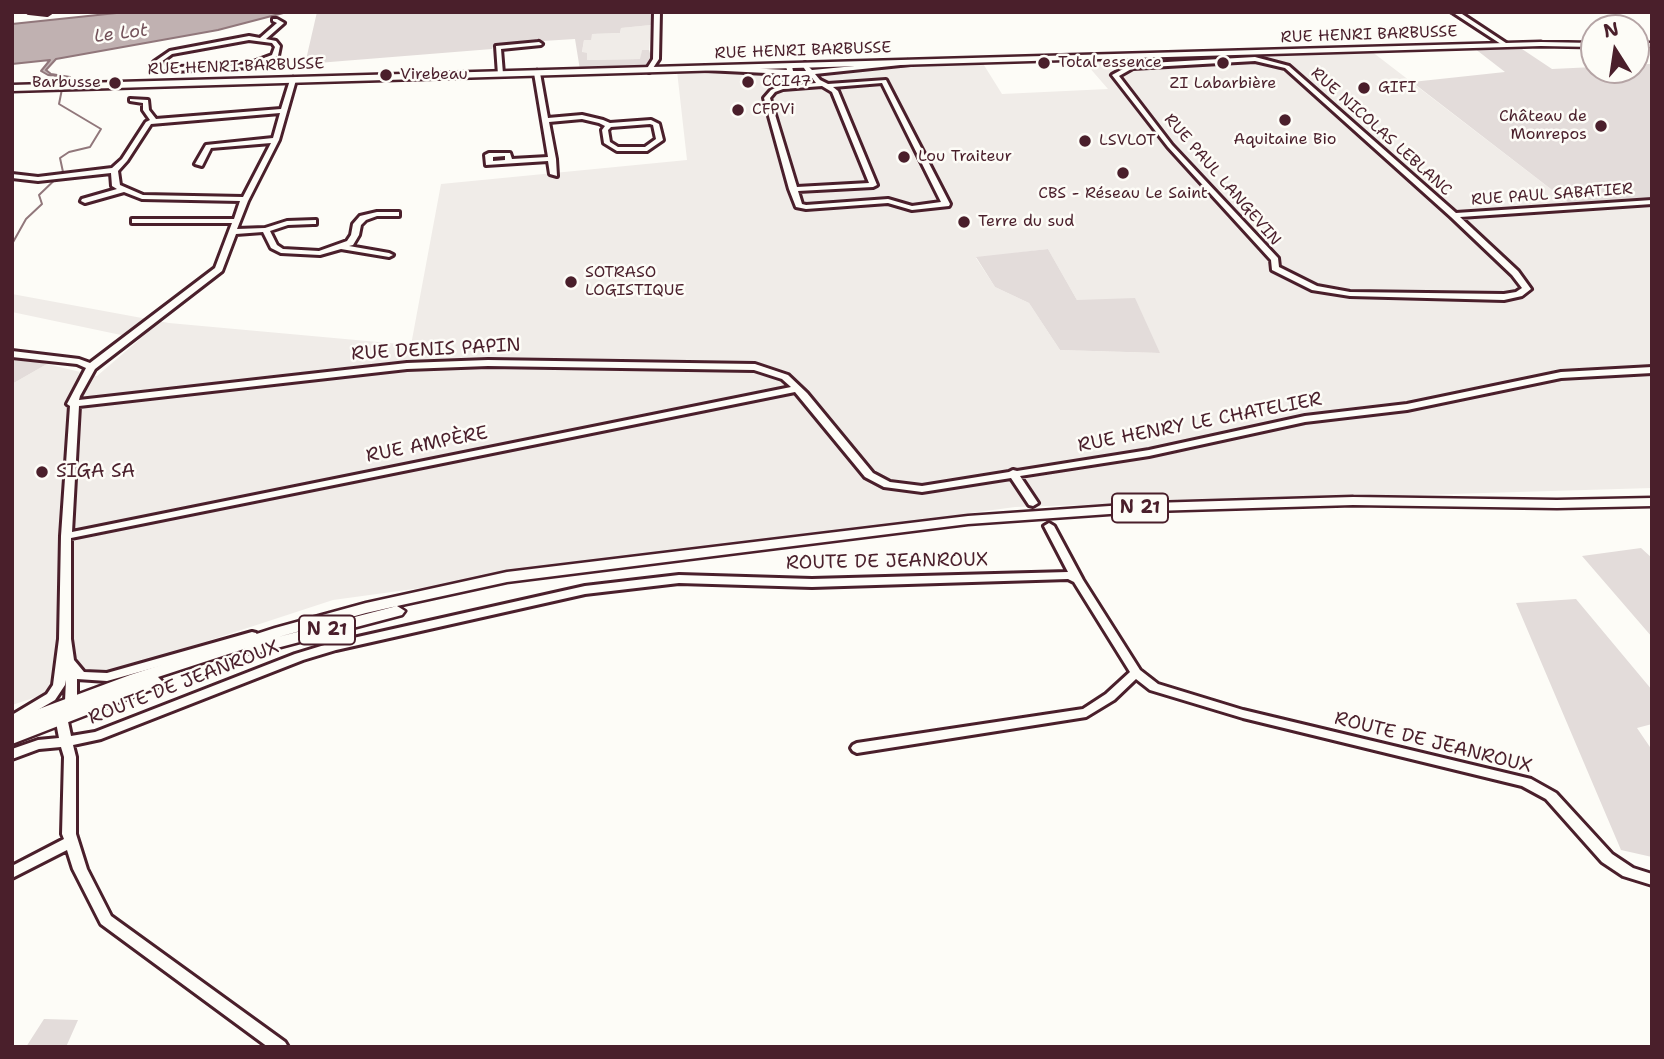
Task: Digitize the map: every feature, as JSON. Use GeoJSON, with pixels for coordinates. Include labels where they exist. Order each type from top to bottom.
{"type":"FeatureCollection","features":[{"type":"Feature","properties":{"kind":"main road","name":"RUE HENRI BARBUSSE"},"geometry":{"type":"LineString","coordinates":[[12,88],[705,68],[790,70],[908,62],[1580,45]]}},
{"type":"Feature","properties":{"kind":"main road","name":"N 21"},"geometry":{"type":"LineString","coordinates":[[12,723],[210,653],[312,623],[507,576],[968,520],[1152,507],[1353,501],[1557,504],[1652,502]]}},
{"type":"Feature","properties":{"kind":"main road","name":"N 21"},"geometry":{"type":"LineString","coordinates":[[12,738],[61,717],[238,654],[390,612],[600,566]]}},
{"type":"Feature","properties":{"kind":"street"},"geometry":{"type":"LineString","coordinates":[[32,12],[47,12]]}},
{"type":"Feature","properties":{"kind":"street"},"geometry":{"type":"LineString","coordinates":[[649,70],[656,59],[657,12]]}},
{"type":"Feature","properties":{"kind":"street"},"geometry":{"type":"LineString","coordinates":[[1456,13],[1506,45]]}},
{"type":"Feature","properties":{"kind":"street"},"geometry":{"type":"LineString","coordinates":[[262,38],[281,23],[275,20]]}},
{"type":"Feature","properties":{"kind":"street"},"geometry":{"type":"LineString","coordinates":[[262,38],[274,42],[278,47],[271,59],[249,66],[174,69],[160,67],[157,62],[170,53],[228,40],[262,38]]}},
{"type":"Feature","properties":{"kind":"street"},"geometry":{"type":"LineString","coordinates":[[500,74],[498,47],[539,44]]}},
{"type":"Feature","properties":{"kind":"street"},"geometry":{"type":"LineString","coordinates":[[1185,54],[1192,62]]}},
{"type":"Feature","properties":{"kind":"street","name":"RUE NICOLAS LEBLANC"},"geometry":{"type":"LineString","coordinates":[[1192,62],[1261,59],[1287,67],[1454,215],[1526,285]]}},
{"type":"Feature","properties":{"kind":"street","name":"RUE PAUL LANGEVIN"},"geometry":{"type":"LineString","coordinates":[[1192,62],[1132,66],[1115,75],[1170,146],[1275,260],[1275,268],[1315,288],[1350,295],[1504,297],[1522,293],[1527,289],[1526,285]]}},
{"type":"Feature","properties":{"kind":"street"},"geometry":{"type":"LineString","coordinates":[[249,66],[256,74],[256,80]]}},
{"type":"Feature","properties":{"kind":"street"},"geometry":{"type":"LineString","coordinates":[[782,87],[825,85],[879,80],[886,84],[946,204],[912,208],[873,185],[835,91],[825,85],[808,69]]}},
{"type":"Feature","properties":{"kind":"street"},"geometry":{"type":"LineString","coordinates":[[790,70],[792,82],[769,93],[767,98],[799,205],[806,207],[885,194]]}},
{"type":"Feature","properties":{"kind":"street"},"geometry":{"type":"LineString","coordinates":[[537,73],[554,174]]}},
{"type":"Feature","properties":{"kind":"street"},"geometry":{"type":"LineString","coordinates":[[12,723],[51,697],[59,685],[65,639],[72,404],[91,367],[219,269],[246,199],[276,141],[293,80]]}},
{"type":"Feature","properties":{"kind":"street"},"geometry":{"type":"LineString","coordinates":[[132,100],[146,101],[146,110],[154,121]]}},
{"type":"Feature","properties":{"kind":"street"},"geometry":{"type":"LineString","coordinates":[[12,176],[69,176],[114,170],[125,160],[148,123],[154,121],[285,111]]}},
{"type":"Feature","properties":{"kind":"street"},"geometry":{"type":"LineString","coordinates":[[545,120],[582,117],[609,125],[651,122],[656,124],[660,140],[647,149],[617,149],[607,143],[605,130],[609,125]]}},
{"type":"Feature","properties":{"kind":"street"},"geometry":{"type":"LineString","coordinates":[[199,164],[208,146],[276,141]]}},
{"type":"Feature","properties":{"kind":"street"},"geometry":{"type":"LineString","coordinates":[[509,162],[552,159]]}},
{"type":"Feature","properties":{"kind":"street"},"geometry":{"type":"LineString","coordinates":[[114,170],[116,186],[142,197],[246,199]]}},
{"type":"Feature","properties":{"kind":"street"},"geometry":{"type":"LineString","coordinates":[[793,189],[873,185]]}},
{"type":"Feature","properties":{"kind":"street"},"geometry":{"type":"LineString","coordinates":[[85,201],[123,190]]}},
{"type":"Feature","properties":{"kind":"street","name":"RUE PAUL SABATIER"},"geometry":{"type":"LineString","coordinates":[[1454,215],[1652,202]]}},
{"type":"Feature","properties":{"kind":"street"},"geometry":{"type":"LineString","coordinates":[[266,230],[274,246],[281,251],[320,253],[350,243],[355,235],[356,224],[363,218],[377,214],[396,214]]}},
{"type":"Feature","properties":{"kind":"street"},"geometry":{"type":"LineString","coordinates":[[135,221],[237,222]]}},
{"type":"Feature","properties":{"kind":"street"},"geometry":{"type":"LineString","coordinates":[[233,232],[266,230],[287,223],[313,222]]}},
{"type":"Feature","properties":{"kind":"street"},"geometry":{"type":"LineString","coordinates":[[343,247],[389,255]]}},
{"type":"Feature","properties":{"kind":"street"},"geometry":{"type":"LineString","coordinates":[[12,354],[79,362],[91,367]]}},
{"type":"Feature","properties":{"kind":"street","name":"RUE DENIS PAPIN"},"geometry":{"type":"LineString","coordinates":[[72,404],[366,370],[488,363],[737,366],[771,370],[785,377],[796,389]]}},
{"type":"Feature","properties":{"kind":"street","name":"RUE HENRY LE CHATELIER"},"geometry":{"type":"LineString","coordinates":[[796,389],[869,475],[879,482],[904,489],[922,489],[1149,453],[1305,419],[1419,405],[1569,374],[1652,370]]}},
{"type":"Feature","properties":{"kind":"street","name":"RUE AMPÈRE"},"geometry":{"type":"LineString","coordinates":[[66,536],[796,389]]}},
{"type":"Feature","properties":{"kind":"street"},"geometry":{"type":"LineString","coordinates":[[1013,473],[1033,503]]}},
{"type":"Feature","properties":{"kind":"street"},"geometry":{"type":"LineString","coordinates":[[1049,526],[1078,580]]}},
{"type":"Feature","properties":{"kind":"street","name":"ROUTE DE JEANROUX"},"geometry":{"type":"LineString","coordinates":[[61,717],[66,742],[97,736],[335,646],[585,590],[642,582],[699,579],[870,583],[1070,575],[1078,580],[1136,673],[1154,687],[1243,714],[1526,782],[1552,796],[1607,858],[1628,872],[1652,880]]}},
{"type":"Feature","properties":{"kind":"street"},"geometry":{"type":"LineString","coordinates":[[65,639],[70,663],[76,672],[81,676],[107,677],[286,626],[312,623]]}},
{"type":"Feature","properties":{"kind":"street"},"geometry":{"type":"LineString","coordinates":[[61,717],[71,701],[72,683],[65,639]]}},
{"type":"Feature","properties":{"kind":"street"},"geometry":{"type":"LineString","coordinates":[[857,748],[1086,713],[1110,697],[1136,673]]}},
{"type":"Feature","properties":{"kind":"street"},"geometry":{"type":"LineString","coordinates":[[12,754],[38,745],[66,742],[70,757],[69,834],[80,869],[106,920],[281,1047]]}},
{"type":"Feature","properties":{"kind":"street"},"geometry":{"type":"LineString","coordinates":[[12,873],[72,841]]}},
{"type":"Feature","properties":{"kind":"shaded area"},"geometry":{"type":"Polygon","coordinates":[[[317,12],[654,12],[651,25],[621,28],[620,33],[592,34],[591,40],[584,40],[582,52],[587,53],[587,60],[640,59],[642,50],[649,50],[652,60],[645,67],[580,70],[575,39],[494,44],[492,49],[305,64],[317,12]]]}},
{"type":"Feature","properties":{"kind":"shaded area"},"geometry":{"type":"Polygon","coordinates":[[[651,25],[649,50],[642,50],[641,59],[586,60],[582,53],[584,40],[592,34],[620,33],[621,28],[651,25]]]}},
{"type":"Feature","properties":{"kind":"shaded area"},"geometry":{"type":"Polygon","coordinates":[[[1519,47],[1552,69],[1580,68],[1580,84],[1650,84],[1652,64],[1652,205],[1578,210],[1412,82],[1505,72],[1474,48],[1519,47]]]}},
{"type":"Feature","properties":{"kind":"shaded area"},"geometry":{"type":"Polygon","coordinates":[[[1371,51],[1578,210],[1652,205],[1652,488],[1015,507],[333,600],[12,705],[12,384],[47,364],[97,376],[140,339],[12,312],[12,294],[169,323],[411,345],[441,184],[687,160],[677,71],[982,62],[1002,94],[1108,89],[1082,59],[1371,51]],[[1048,249],[976,258],[995,287],[1029,303],[1060,350],[1159,353],[1077,300],[1048,249]]]}},
{"type":"Feature","properties":{"kind":"shaded area"},"geometry":{"type":"Polygon","coordinates":[[[1048,249],[1077,300],[1135,298],[1160,353],[1060,350],[1029,303],[995,287],[976,257],[1048,249]]]}},
{"type":"Feature","properties":{"kind":"shaded area"},"geometry":{"type":"Polygon","coordinates":[[[12,356],[47,364],[12,384],[12,356]]]}},
{"type":"Feature","properties":{"kind":"shaded area"},"geometry":{"type":"Polygon","coordinates":[[[1641,548],[1652,558],[1652,637],[1582,556],[1641,548]]]}},
{"type":"Feature","properties":{"kind":"shaded area"},"geometry":{"type":"Polygon","coordinates":[[[1576,599],[1652,690],[1652,724],[1637,728],[1652,750],[1652,857],[1621,850],[1516,603],[1576,599]]]}},
{"type":"Feature","properties":{"kind":"shaded area"},"geometry":{"type":"Polygon","coordinates":[[[44,1019],[78,1020],[66,1047],[26,1047],[44,1019]]]}},
{"type":"Feature","properties":{"kind":"water","name":"Le Lot"},"geometry":{"type":"Polygon","coordinates":[[[126,12],[287,12],[218,30],[56,59],[46,70],[51,74],[70,77],[66,85],[62,85],[66,77],[48,75],[41,71],[50,60],[12,64],[12,24],[126,12]]]}},
{"type":"Feature","properties":{"kind":"waterway"},"geometry":{"type":"LineString","coordinates":[[12,244],[26,219],[42,204],[39,195],[63,172],[60,158],[69,152],[90,147],[101,129],[59,104],[62,89]]}},
{"type":"Feature","properties":{"kind":"place","name":"Total essence"},"geometry":{"type":"Point","coordinates":[1044,63]}},
{"type":"Feature","properties":{"kind":"place","name":"ZI Labarbière"},"geometry":{"type":"Point","coordinates":[1223,63]}},
{"type":"Feature","properties":{"kind":"place","name":"Virebeau"},"geometry":{"type":"Point","coordinates":[386,75]}},
{"type":"Feature","properties":{"kind":"place","name":"CCI47"},"geometry":{"type":"Point","coordinates":[748,82]}},
{"type":"Feature","properties":{"kind":"place","name":"Barbusse"},"geometry":{"type":"Point","coordinates":[115,83]}},
{"type":"Feature","properties":{"kind":"place","name":"GIFI"},"geometry":{"type":"Point","coordinates":[1364,88]}},
{"type":"Feature","properties":{"kind":"place","name":"CFPVi"},"geometry":{"type":"Point","coordinates":[738,110]}},
{"type":"Feature","properties":{"kind":"place","name":"Aquitaine Bio"},"geometry":{"type":"Point","coordinates":[1285,120]}},
{"type":"Feature","properties":{"kind":"place","name":"Château de Monrepos"},"geometry":{"type":"Point","coordinates":[1601,126]}},
{"type":"Feature","properties":{"kind":"place","name":"LSVLOT"},"geometry":{"type":"Point","coordinates":[1085,141]}},
{"type":"Feature","properties":{"kind":"place","name":"Lou Traiteur"},"geometry":{"type":"Point","coordinates":[904,157]}},
{"type":"Feature","properties":{"kind":"place","name":"CBS - Réseau Le Saint"},"geometry":{"type":"Point","coordinates":[1123,173]}},
{"type":"Feature","properties":{"kind":"place","name":"Terre du sud"},"geometry":{"type":"Point","coordinates":[964,222]}},
{"type":"Feature","properties":{"kind":"place","name":"SOTRASO LOGISTIQUE"},"geometry":{"type":"Point","coordinates":[571,282]}},
{"type":"Feature","properties":{"kind":"place","name":"SIGA SA"},"geometry":{"type":"Point","coordinates":[42,472]}}]}
